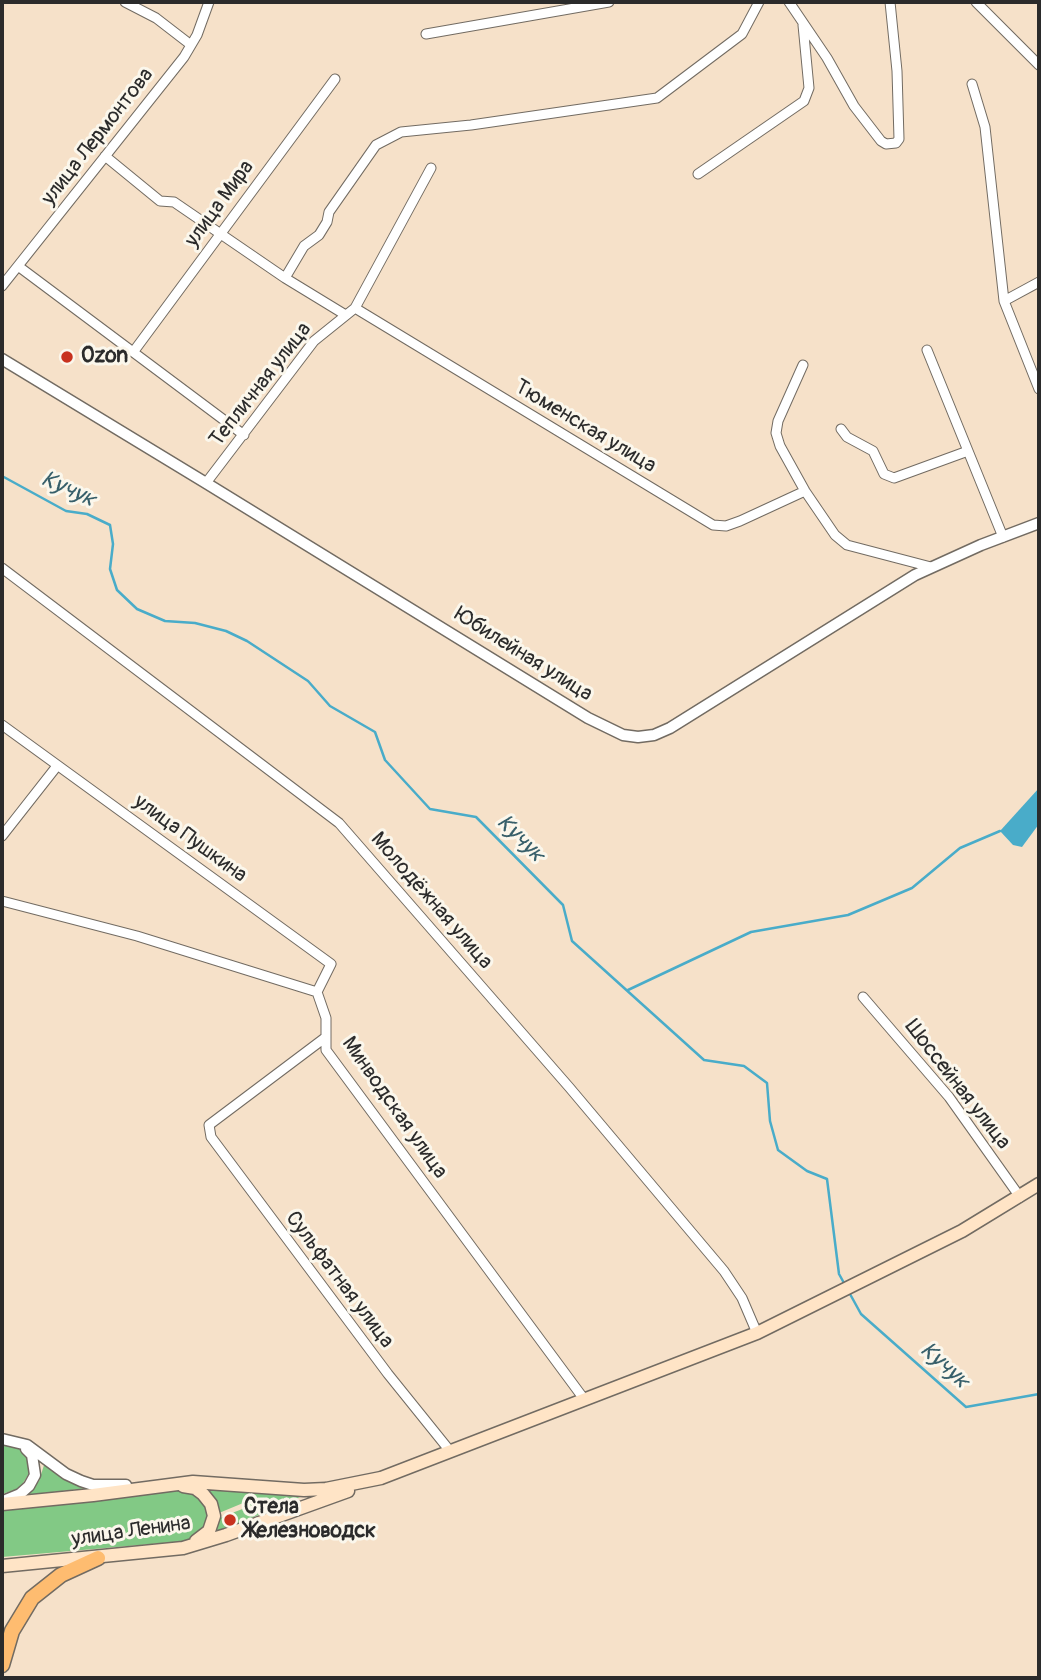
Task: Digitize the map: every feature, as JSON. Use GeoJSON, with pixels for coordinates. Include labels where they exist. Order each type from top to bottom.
{"type":"FeatureCollection","features":[{"type":"Feature","properties":{"kind":"main road"},"geometry":{"type":"LineString","coordinates":[[2,1503],[173,1484],[215,1482],[304,1490],[326,1489],[380,1478],[757,1333],[962,1231],[1039,1184]]}},
{"type":"Feature","properties":{"kind":"main road","name":"улица Ленина"},"geometry":{"type":"LineString","coordinates":[[2,1566],[183,1548],[226,1535],[380,1478]]}},
{"type":"Feature","properties":{"kind":"main road"},"geometry":{"type":"LineString","coordinates":[[173,1484],[195,1489],[203,1494],[211,1504],[214,1516],[209,1531],[183,1548]]}},
{"type":"Feature","properties":{"kind":"main road"},"geometry":{"type":"LineString","coordinates":[[2,1665],[12,1631],[32,1598],[61,1574],[98,1558]]}},
{"type":"Feature","properties":{"kind":"street"},"geometry":{"type":"LineString","coordinates":[[125,2],[156,18],[191,46]]}},
{"type":"Feature","properties":{"kind":"street","name":"улица Лермонтова"},"geometry":{"type":"LineString","coordinates":[[2,286],[191,46],[209,2]]}},
{"type":"Feature","properties":{"kind":"street"},"geometry":{"type":"LineString","coordinates":[[426,34],[609,2]]}},
{"type":"Feature","properties":{"kind":"street"},"geometry":{"type":"LineString","coordinates":[[285,278],[304,246],[318,235],[327,222],[329,212],[376,145],[401,132],[471,125],[657,98],[734,41],[747,25],[759,2]]}},
{"type":"Feature","properties":{"kind":"street"},"geometry":{"type":"LineString","coordinates":[[789,2],[827,58],[854,106],[886,144],[896,143],[899,139],[897,71],[890,2]]}},
{"type":"Feature","properties":{"kind":"street"},"geometry":{"type":"LineString","coordinates":[[976,2],[1039,65]]}},
{"type":"Feature","properties":{"kind":"street"},"geometry":{"type":"LineString","coordinates":[[698,174],[804,101],[809,88],[803,23]]}},
{"type":"Feature","properties":{"kind":"street","name":"улица Мира"},"geometry":{"type":"LineString","coordinates":[[134,351],[335,79]]}},
{"type":"Feature","properties":{"kind":"street"},"geometry":{"type":"LineString","coordinates":[[972,84],[985,127],[1004,301],[1039,389]]}},
{"type":"Feature","properties":{"kind":"street"},"geometry":{"type":"LineString","coordinates":[[105,156],[160,201],[174,202],[285,278],[344,314]]}},
{"type":"Feature","properties":{"kind":"street"},"geometry":{"type":"LineString","coordinates":[[355,308],[431,168]]}},
{"type":"Feature","properties":{"kind":"street"},"geometry":{"type":"LineString","coordinates":[[18,266],[244,435]]}},
{"type":"Feature","properties":{"kind":"street"},"geometry":{"type":"LineString","coordinates":[[1004,301],[1039,282]]}},
{"type":"Feature","properties":{"kind":"street","name":"Тепличная улица"},"geometry":{"type":"LineString","coordinates":[[206,482],[314,341],[344,314],[355,308]]}},
{"type":"Feature","properties":{"kind":"street","name":"Тюменская улица"},"geometry":{"type":"LineString","coordinates":[[355,308],[713,525],[726,526],[740,521],[804,491]]}},
{"type":"Feature","properties":{"kind":"street"},"geometry":{"type":"LineString","coordinates":[[927,350],[1003,537]]}},
{"type":"Feature","properties":{"kind":"street","name":"Юбилейная улица"},"geometry":{"type":"LineString","coordinates":[[2,359],[588,718],[623,735],[654,735],[670,728],[931,567],[1003,537],[1038,528]]}},
{"type":"Feature","properties":{"kind":"street"},"geometry":{"type":"LineString","coordinates":[[803,365],[778,421],[776,433],[804,491],[835,535],[847,545],[931,567]]}},
{"type":"Feature","properties":{"kind":"street"},"geometry":{"type":"LineString","coordinates":[[841,429],[846,437],[873,451],[884,474],[894,478],[968,451]]}},
{"type":"Feature","properties":{"kind":"street","name":"Молодёжная улица"},"geometry":{"type":"LineString","coordinates":[[2,568],[339,823],[569,1087],[724,1271],[742,1298],[757,1333]]}},
{"type":"Feature","properties":{"kind":"street","name":"улица Пушкина"},"geometry":{"type":"LineString","coordinates":[[2,726],[331,964],[317,992]]}},
{"type":"Feature","properties":{"kind":"street"},"geometry":{"type":"LineString","coordinates":[[2,836],[57,766]]}},
{"type":"Feature","properties":{"kind":"street"},"geometry":{"type":"LineString","coordinates":[[2,901],[137,936],[317,992]]}},
{"type":"Feature","properties":{"kind":"street","name":"Минводская улица"},"geometry":{"type":"LineString","coordinates":[[317,992],[326,1018],[326,1050],[584,1399]]}},
{"type":"Feature","properties":{"kind":"street","name":"Шоссейная улица"},"geometry":{"type":"LineString","coordinates":[[863,997],[949,1097],[1020,1197]]}},
{"type":"Feature","properties":{"kind":"street","name":"Сульфатная улица"},"geometry":{"type":"LineString","coordinates":[[326,1037],[209,1125],[211,1137],[388,1374],[450,1451]]}},
{"type":"Feature","properties":{"kind":"street"},"geometry":{"type":"LineString","coordinates":[[2,1439],[27,1445],[66,1474],[93,1485],[173,1484]]}},
{"type":"Feature","properties":{"kind":"street"},"geometry":{"type":"LineString","coordinates":[[2,1503],[20,1494],[29,1486],[35,1475],[32,1455],[15,1441]]}},
{"type":"Feature","properties":{"kind":"green space"},"geometry":{"type":"Polygon","coordinates":[[[2,1443],[24,1451],[29,1457],[31,1470],[20,1488],[2,1494],[2,1443]]]}},
{"type":"Feature","properties":{"kind":"green space"},"geometry":{"type":"Polygon","coordinates":[[[45,1462],[89,1488],[26,1495],[39,1481],[45,1462]]]}},
{"type":"Feature","properties":{"kind":"green space"},"geometry":{"type":"Polygon","coordinates":[[[203,1487],[307,1494],[210,1536],[219,1518],[223,1517],[227,1524],[235,1520],[232,1513],[252,1508],[248,1501],[219,1513],[203,1487]]]}},
{"type":"Feature","properties":{"kind":"green space"},"geometry":{"type":"Polygon","coordinates":[[[181,1490],[203,1499],[210,1513],[205,1530],[186,1541],[2,1557],[2,1509],[181,1490]]]}},
{"type":"Feature","properties":{"kind":"water"},"geometry":{"type":"Polygon","coordinates":[[[1039,788],[1039,824],[1022,847],[1013,845],[1000,831],[1039,788]]]}},
{"type":"Feature","properties":{"kind":"waterway","name":"Кучук"},"geometry":{"type":"LineString","coordinates":[[2,476],[66,511],[87,514],[110,525],[113,544],[110,569],[117,590],[137,609],[165,621],[195,623],[226,631],[247,641],[308,681],[330,706],[375,732],[385,760],[430,809],[476,817],[563,905],[572,941],[704,1060],[744,1066],[767,1083],[770,1121],[778,1150],[807,1171],[827,1179],[839,1274],[844,1283]]}},
{"type":"Feature","properties":{"kind":"waterway"},"geometry":{"type":"LineString","coordinates":[[628,990],[751,932],[848,915],[912,888],[960,848],[1000,831]]}},
{"type":"Feature","properties":{"kind":"waterway","name":"Кучук"},"geometry":{"type":"LineString","coordinates":[[850,1294],[861,1314],[966,1407],[1039,1394]]}},
{"type":"Feature","properties":{"kind":"place","name":"Ozon"},"geometry":{"type":"Point","coordinates":[67,357]}},
{"type":"Feature","properties":{"kind":"place","name":"Стела Железноводск"},"geometry":{"type":"Point","coordinates":[230,1520]}}]}
